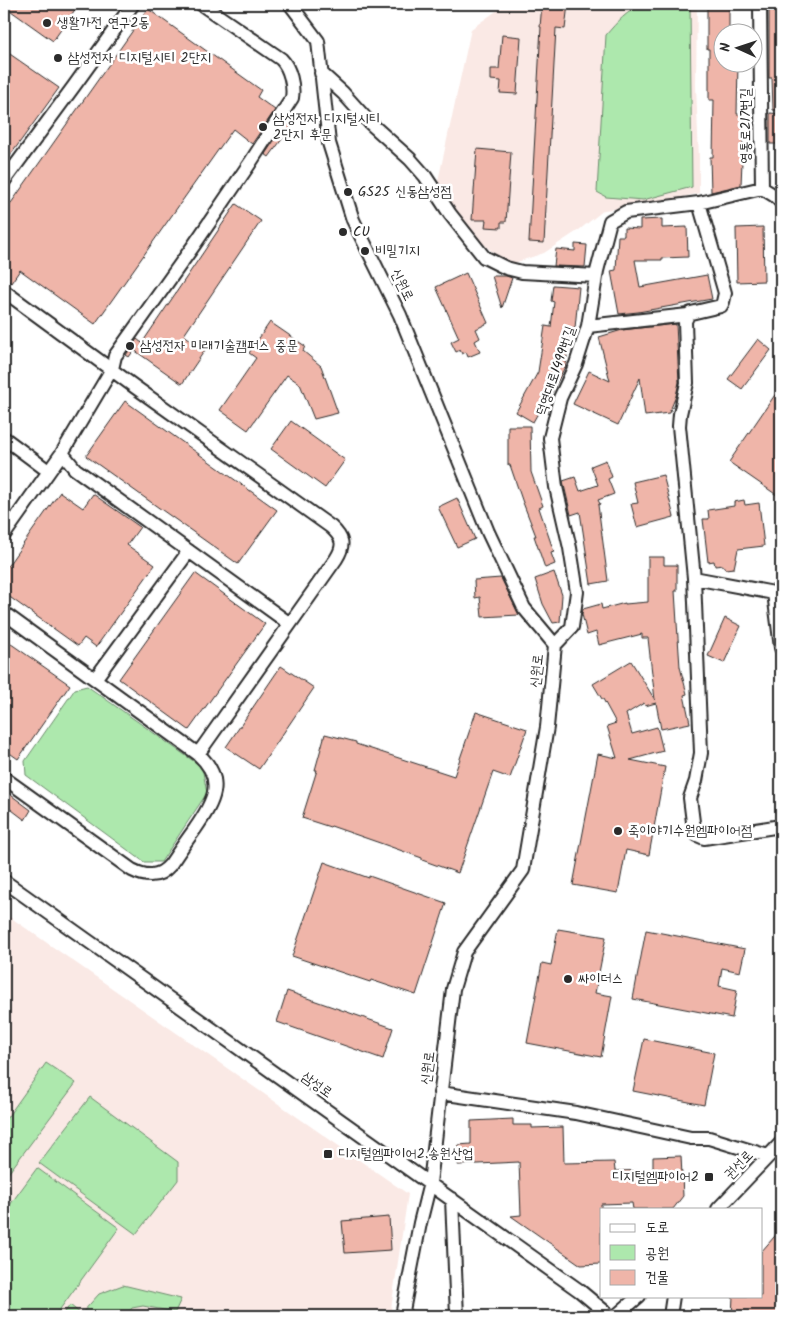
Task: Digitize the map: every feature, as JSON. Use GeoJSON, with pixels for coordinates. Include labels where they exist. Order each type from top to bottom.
{"type":"FeatureCollection","features":[{"type":"Feature","properties":{"kind":"street"},"geometry":{"type":"LineString","coordinates":[[4,181],[133,4]]}},
{"type":"Feature","properties":{"kind":"street"},"geometry":{"type":"LineString","coordinates":[[4,536],[62,453],[112,369],[115,356],[250,164],[292,98],[293,93],[288,68],[281,59],[201,4]]}},
{"type":"Feature","properties":{"kind":"street","name":"신원로"},"geometry":{"type":"LineString","coordinates":[[290,4],[318,41],[328,143],[353,220],[400,316],[488,532],[524,608],[555,645],[546,727],[523,870],[464,952],[453,989],[430,1183],[420,1223],[402,1316]]}},
{"type":"Feature","properties":{"kind":"street","name":"영통로217번길"},"geometry":{"type":"LineString","coordinates":[[760,4],[762,188]]}},
{"type":"Feature","properties":{"kind":"street"},"geometry":{"type":"LineString","coordinates":[[321,73],[426,176],[450,214],[484,257],[506,268],[522,272],[596,276]]}},
{"type":"Feature","properties":{"kind":"street"},"geometry":{"type":"LineString","coordinates":[[762,188],[781,202]]}},
{"type":"Feature","properties":{"kind":"street","name":"덕영대로1499번길"},"geometry":{"type":"LineString","coordinates":[[555,645],[572,627],[577,592],[570,548],[556,487],[550,438],[560,398],[576,364],[588,326],[596,276],[610,221],[626,212],[699,203],[762,188]]}},
{"type":"Feature","properties":{"kind":"street"},"geometry":{"type":"LineString","coordinates":[[588,326],[688,315],[721,306],[725,294],[699,203]]}},
{"type":"Feature","properties":{"kind":"street"},"geometry":{"type":"LineString","coordinates":[[4,290],[331,527],[340,536],[342,545],[339,555],[198,754]]}},
{"type":"Feature","properties":{"kind":"street"},"geometry":{"type":"LineString","coordinates":[[688,315],[686,321],[687,383],[679,426],[694,578],[701,753],[696,781],[690,798],[693,822],[697,835],[704,838],[781,826]]}},
{"type":"Feature","properties":{"kind":"street"},"geometry":{"type":"LineString","coordinates":[[4,438],[41,470],[4,447]]}},
{"type":"Feature","properties":{"kind":"street"},"geometry":{"type":"LineString","coordinates":[[62,453],[75,469],[290,624]]}},
{"type":"Feature","properties":{"kind":"street"},"geometry":{"type":"LineString","coordinates":[[94,679],[189,551]]}},
{"type":"Feature","properties":{"kind":"street"},"geometry":{"type":"LineString","coordinates":[[694,578],[777,594],[781,648]]}},
{"type":"Feature","properties":{"kind":"street"},"geometry":{"type":"LineString","coordinates":[[4,613],[198,754],[207,763],[213,775],[215,789],[211,804],[170,865],[163,872],[149,876],[132,870],[4,778]]}},
{"type":"Feature","properties":{"kind":"street","name":"삼성로"},"geometry":{"type":"LineString","coordinates":[[4,881],[430,1183],[580,1291],[610,1316]]}},
{"type":"Feature","properties":{"kind":"street"},"geometry":{"type":"LineString","coordinates":[[440,1093],[576,1113],[691,1138],[709,1138],[768,1156]]}},
{"type":"Feature","properties":{"kind":"street","name":"권선로"},"geometry":{"type":"LineString","coordinates":[[719,1208],[781,1143]]}},
{"type":"Feature","properties":{"kind":"street"},"geometry":{"type":"LineString","coordinates":[[452,1199],[457,1316]]}},
{"type":"Feature","properties":{"kind":"street"},"geometry":{"type":"LineString","coordinates":[[616,1316],[636,1298]]}},
{"type":"Feature","properties":{"kind":"street"},"geometry":{"type":"LineString","coordinates":[[670,1316],[673,1298]]}},
{"type":"Feature","properties":{"kind":"shaded area"},"geometry":{"type":"Polygon","coordinates":[[[504,4],[697,4],[696,86],[699,193],[652,205],[604,210],[579,230],[544,253],[508,265],[475,237],[449,204],[438,181],[471,29],[504,4]]]}},
{"type":"Feature","properties":{"kind":"shaded area"},"geometry":{"type":"Polygon","coordinates":[[[4,913],[408,1194],[390,1316],[4,1316],[4,913]]]}},
{"type":"Feature","properties":{"kind":"green space"},"geometry":{"type":"Polygon","coordinates":[[[643,4],[690,6],[692,187],[643,200],[606,197],[597,192],[606,35],[623,17],[643,4]]]}},
{"type":"Feature","properties":{"kind":"green space"},"geometry":{"type":"Polygon","coordinates":[[[87,686],[202,767],[207,793],[161,862],[144,862],[26,775],[25,761],[75,689],[87,686]]]}},
{"type":"Feature","properties":{"kind":"green space"},"geometry":{"type":"Polygon","coordinates":[[[46,1063],[76,1083],[4,1179],[4,1122],[46,1063]]]}},
{"type":"Feature","properties":{"kind":"green space"},"geometry":{"type":"Polygon","coordinates":[[[90,1097],[178,1162],[178,1180],[136,1234],[39,1163],[90,1097]]]}},
{"type":"Feature","properties":{"kind":"green space"},"geometry":{"type":"Polygon","coordinates":[[[37,1168],[119,1228],[55,1316],[4,1316],[4,1213],[37,1168]]]}},
{"type":"Feature","properties":{"kind":"green space"},"geometry":{"type":"Polygon","coordinates":[[[123,1285],[181,1299],[175,1312],[143,1306],[132,1308],[126,1316],[62,1316],[70,1305],[81,1314],[99,1294],[123,1285]]]}},
{"type":"Feature","properties":{"kind":"building","name":"생활가전 연구2동"},"geometry":{"type":"Polygon","coordinates":[[[4,4],[79,4],[53,41],[4,6],[4,4]]]}},
{"type":"Feature","properties":{"kind":"building"},"geometry":{"type":"Polygon","coordinates":[[[542,4],[568,4],[565,29],[556,28],[544,243],[529,242],[542,4]]]}},
{"type":"Feature","properties":{"kind":"building"},"geometry":{"type":"Polygon","coordinates":[[[707,4],[729,4],[729,22],[712,22],[712,72],[738,72],[737,114],[744,114],[741,185],[711,192],[710,157],[713,157],[714,100],[709,100],[709,49],[707,49],[707,4]]]}},
{"type":"Feature","properties":{"kind":"building"},"geometry":{"type":"Polygon","coordinates":[[[769,4],[781,4],[781,110],[773,110],[772,78],[769,78],[769,4]]]}},
{"type":"Feature","properties":{"kind":"building"},"geometry":{"type":"Polygon","coordinates":[[[148,9],[261,90],[257,97],[275,110],[252,144],[233,129],[95,324],[20,270],[11,283],[4,277],[4,213],[148,9]]]}},
{"type":"Feature","properties":{"kind":"building"},"geometry":{"type":"Polygon","coordinates":[[[502,35],[521,37],[517,94],[500,93],[501,81],[491,80],[491,69],[499,69],[502,35]]]}},
{"type":"Feature","properties":{"kind":"building"},"geometry":{"type":"Polygon","coordinates":[[[4,50],[59,88],[4,164],[4,50]]]}},
{"type":"Feature","properties":{"kind":"building"},"geometry":{"type":"Polygon","coordinates":[[[770,113],[781,114],[781,144],[770,144],[770,113]]]}},
{"type":"Feature","properties":{"kind":"building"},"geometry":{"type":"Polygon","coordinates":[[[288,120],[293,124],[269,157],[265,154],[288,120]]]}},
{"type":"Feature","properties":{"kind":"building"},"geometry":{"type":"Polygon","coordinates":[[[477,149],[511,152],[506,222],[501,222],[501,228],[485,227],[486,220],[472,220],[477,149]]]}},
{"type":"Feature","properties":{"kind":"building"},"geometry":{"type":"Polygon","coordinates":[[[236,204],[261,221],[184,335],[205,350],[182,384],[134,350],[129,357],[126,355],[137,339],[142,343],[236,204]]]}},
{"type":"Feature","properties":{"kind":"building"},"geometry":{"type":"Polygon","coordinates":[[[662,219],[662,228],[687,227],[688,257],[662,258],[662,260],[635,260],[640,287],[707,275],[712,299],[619,314],[611,271],[616,270],[618,236],[624,236],[624,228],[640,229],[640,220],[662,219]]]}},
{"type":"Feature","properties":{"kind":"building"},"geometry":{"type":"Polygon","coordinates":[[[763,227],[764,281],[737,282],[736,228],[763,227]]]}},
{"type":"Feature","properties":{"kind":"building"},"geometry":{"type":"Polygon","coordinates":[[[575,244],[587,245],[585,267],[554,266],[556,249],[575,251],[575,244]]]}},
{"type":"Feature","properties":{"kind":"building"},"geometry":{"type":"Polygon","coordinates":[[[466,273],[488,323],[476,329],[480,338],[475,341],[480,352],[468,357],[466,352],[462,354],[460,350],[456,352],[451,342],[459,338],[436,287],[466,273]]]}},
{"type":"Feature","properties":{"kind":"building"},"geometry":{"type":"Polygon","coordinates":[[[492,276],[512,278],[502,308],[492,276]]]}},
{"type":"Feature","properties":{"kind":"building"},"geometry":{"type":"Polygon","coordinates":[[[553,285],[579,287],[575,328],[570,328],[566,365],[549,398],[547,397],[533,422],[516,412],[538,372],[545,326],[551,327],[554,302],[551,301],[553,285]]]}},
{"type":"Feature","properties":{"kind":"building"},"geometry":{"type":"Polygon","coordinates":[[[270,322],[305,346],[303,351],[321,366],[338,413],[314,419],[300,384],[287,375],[248,430],[220,410],[256,358],[249,353],[270,322]]]}},
{"type":"Feature","properties":{"kind":"building"},"geometry":{"type":"Polygon","coordinates":[[[676,324],[679,382],[669,413],[645,416],[640,378],[618,425],[573,404],[589,371],[610,381],[599,337],[622,330],[676,324]]]}},
{"type":"Feature","properties":{"kind":"building"},"geometry":{"type":"Polygon","coordinates":[[[758,339],[771,350],[742,389],[728,379],[758,339]]]}},
{"type":"Feature","properties":{"kind":"building"},"geometry":{"type":"Polygon","coordinates":[[[781,386],[781,498],[729,462],[781,386]]]}},
{"type":"Feature","properties":{"kind":"building"},"geometry":{"type":"Polygon","coordinates":[[[125,401],[277,510],[238,564],[86,456],[125,401]]]}},
{"type":"Feature","properties":{"kind":"building"},"geometry":{"type":"Polygon","coordinates":[[[291,421],[345,460],[325,488],[271,449],[291,421]]]}},
{"type":"Feature","properties":{"kind":"building"},"geometry":{"type":"Polygon","coordinates":[[[508,426],[530,426],[531,472],[543,506],[539,508],[554,552],[551,553],[555,564],[545,568],[534,536],[536,536],[510,465],[508,465],[508,426]]]}},
{"type":"Feature","properties":{"kind":"building"},"geometry":{"type":"Polygon","coordinates":[[[606,460],[612,477],[608,479],[614,494],[598,500],[600,504],[598,505],[608,581],[591,584],[580,512],[571,515],[563,481],[575,477],[580,491],[598,485],[591,466],[606,460]]]}},
{"type":"Feature","properties":{"kind":"building"},"geometry":{"type":"Polygon","coordinates":[[[663,475],[674,517],[637,527],[631,504],[638,503],[633,482],[663,475]]]}},
{"type":"Feature","properties":{"kind":"building"},"geometry":{"type":"Polygon","coordinates":[[[60,492],[83,508],[93,494],[140,527],[127,545],[155,565],[96,647],[84,638],[78,646],[4,593],[4,571],[60,492]]]}},
{"type":"Feature","properties":{"kind":"building"},"geometry":{"type":"Polygon","coordinates":[[[457,498],[475,539],[457,547],[438,507],[457,498]]]}},
{"type":"Feature","properties":{"kind":"building"},"geometry":{"type":"Polygon","coordinates":[[[744,500],[745,505],[759,503],[764,546],[738,549],[734,568],[725,569],[723,565],[715,566],[714,561],[708,562],[703,519],[709,519],[708,510],[734,506],[734,502],[744,500]]]}},
{"type":"Feature","properties":{"kind":"building"},"geometry":{"type":"Polygon","coordinates":[[[648,557],[664,557],[664,565],[677,565],[677,591],[675,591],[680,667],[687,694],[684,695],[690,723],[661,729],[656,703],[645,706],[644,703],[626,714],[632,734],[657,727],[663,751],[630,760],[665,767],[649,855],[626,850],[618,893],[573,885],[598,754],[617,758],[607,726],[616,723],[593,684],[631,661],[655,700],[648,638],[642,638],[642,634],[599,645],[596,632],[587,635],[582,614],[583,609],[601,604],[602,609],[625,603],[648,602],[648,557]]]}},
{"type":"Feature","properties":{"kind":"building"},"geometry":{"type":"Polygon","coordinates":[[[554,572],[562,595],[560,622],[553,623],[543,604],[535,579],[554,572]]]}},
{"type":"Feature","properties":{"kind":"building"},"geometry":{"type":"Polygon","coordinates":[[[195,573],[265,624],[189,730],[119,679],[195,573]]]}},
{"type":"Feature","properties":{"kind":"building"},"geometry":{"type":"Polygon","coordinates":[[[501,578],[519,615],[482,617],[480,597],[475,598],[474,580],[501,578]]]}},
{"type":"Feature","properties":{"kind":"building"},"geometry":{"type":"Polygon","coordinates":[[[725,618],[741,626],[724,663],[708,656],[725,618]]]}},
{"type":"Feature","properties":{"kind":"building"},"geometry":{"type":"Polygon","coordinates":[[[4,639],[70,685],[18,759],[4,749],[4,639]]]}},
{"type":"Feature","properties":{"kind":"building"},"geometry":{"type":"Polygon","coordinates":[[[281,666],[314,688],[259,769],[226,747],[281,666]]]}},
{"type":"Feature","properties":{"kind":"building"},"geometry":{"type":"Polygon","coordinates":[[[476,712],[527,729],[510,778],[493,772],[458,873],[380,843],[302,818],[317,770],[315,770],[325,734],[356,742],[356,744],[454,776],[476,712]]]}},
{"type":"Feature","properties":{"kind":"building"},"geometry":{"type":"Polygon","coordinates":[[[4,790],[31,810],[25,820],[4,804],[4,790]]]}},
{"type":"Feature","properties":{"kind":"building"},"geometry":{"type":"Polygon","coordinates":[[[324,862],[446,903],[416,995],[292,956],[324,862]]]}},
{"type":"Feature","properties":{"kind":"building","name":"싸이더스"},"geometry":{"type":"Polygon","coordinates":[[[558,929],[606,937],[595,993],[612,996],[601,1057],[527,1043],[542,963],[551,965],[558,929]]]}},
{"type":"Feature","properties":{"kind":"building"},"geometry":{"type":"Polygon","coordinates":[[[646,930],[745,949],[740,972],[722,968],[719,986],[737,990],[732,1018],[633,999],[646,930]]]}},
{"type":"Feature","properties":{"kind":"building"},"geometry":{"type":"Polygon","coordinates":[[[287,991],[393,1028],[383,1059],[277,1022],[287,991]]]}},
{"type":"Feature","properties":{"kind":"building"},"geometry":{"type":"Polygon","coordinates":[[[644,1039],[714,1053],[704,1105],[633,1091],[644,1039]]]}},
{"type":"Feature","properties":{"kind":"building"},"geometry":{"type":"Polygon","coordinates":[[[513,1119],[513,1125],[532,1125],[532,1128],[563,1127],[564,1163],[614,1162],[615,1171],[653,1170],[653,1157],[681,1156],[683,1196],[674,1208],[633,1208],[632,1203],[601,1204],[600,1264],[581,1265],[511,1216],[521,1215],[519,1162],[458,1165],[458,1145],[471,1144],[471,1121],[513,1119]]]}},
{"type":"Feature","properties":{"kind":"building"},"geometry":{"type":"Polygon","coordinates":[[[389,1217],[391,1250],[345,1253],[342,1221],[389,1217]]]}},
{"type":"Feature","properties":{"kind":"building"},"geometry":{"type":"Polygon","coordinates":[[[781,1229],[781,1316],[732,1316],[733,1298],[762,1298],[762,1251],[781,1229]]]}},
{"type":"Feature","properties":{"kind":"place","name":"생활가전 연구2동"},"geometry":{"type":"Point","coordinates":[47,23]}},
{"type":"Feature","properties":{"kind":"place","name":"삼성전자 디지털시티 2단지"},"geometry":{"type":"Point","coordinates":[58,58]}},
{"type":"Feature","properties":{"kind":"place","name":"삼성전자 디지털시티 2단지 후문"},"geometry":{"type":"Point","coordinates":[263,127]}},
{"type":"Feature","properties":{"kind":"place","name":"GS25 신동삼성점"},"geometry":{"type":"Point","coordinates":[348,192]}},
{"type":"Feature","properties":{"kind":"place","name":"CU"},"geometry":{"type":"Point","coordinates":[343,232]}},
{"type":"Feature","properties":{"kind":"place","name":"비밀기지"},"geometry":{"type":"Point","coordinates":[365,251]}},
{"type":"Feature","properties":{"kind":"place","name":"삼성전자 미래기술캠퍼스 중문"},"geometry":{"type":"Point","coordinates":[130,346]}},
{"type":"Feature","properties":{"kind":"place","name":"죽이야기수원엠파이어점"},"geometry":{"type":"Point","coordinates":[618,831]}},
{"type":"Feature","properties":{"kind":"place","name":"싸이더스"},"geometry":{"type":"Point","coordinates":[568,979]}},
{"type":"Feature","properties":{"kind":"place","name":"디지털엠파이어2.송원산업"},"geometry":{"type":"Point","coordinates":[328,1154]}},
{"type":"Feature","properties":{"kind":"place","name":"디지털엠파이어2"},"geometry":{"type":"Point","coordinates":[709,1177]}}]}
